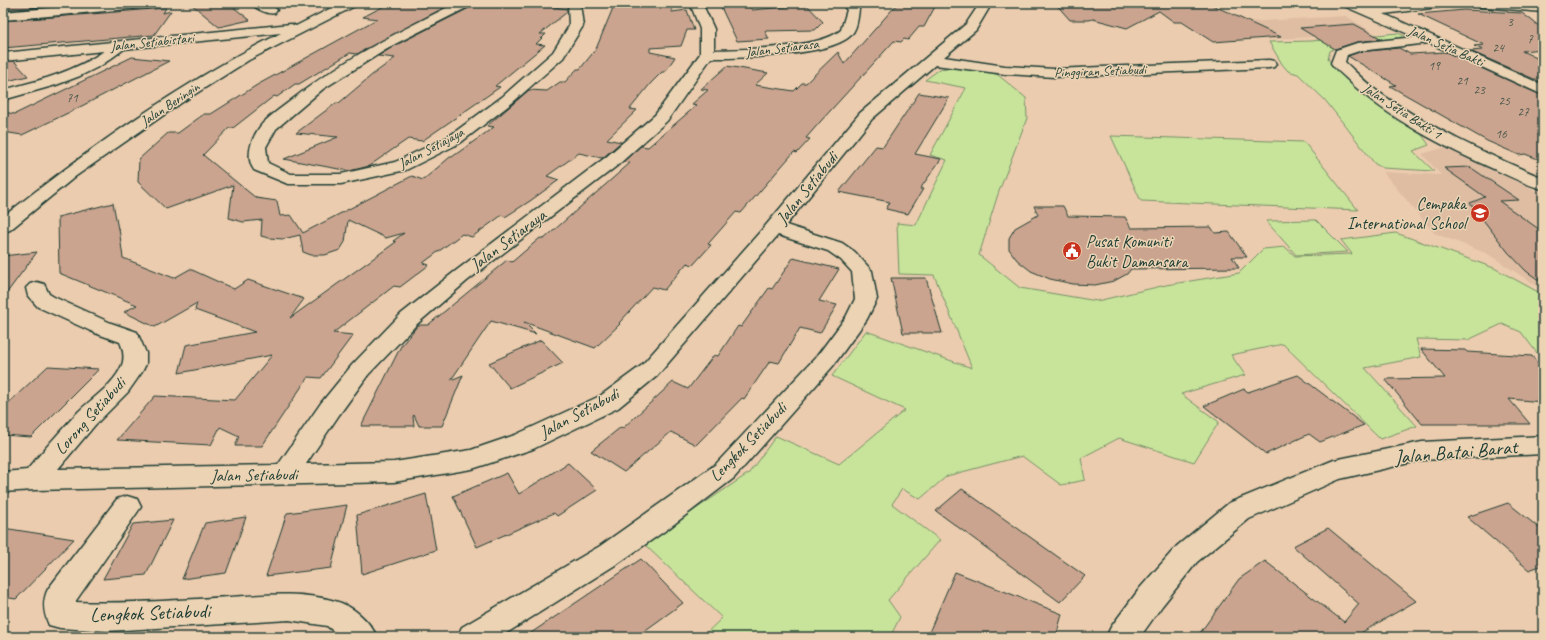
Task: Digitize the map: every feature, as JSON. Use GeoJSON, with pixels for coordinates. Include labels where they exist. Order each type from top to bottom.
{"type":"FeatureCollection","features":[{"type":"Feature","properties":{"kind":"street"},"geometry":{"type":"LineString","coordinates":[[3,16],[151,3]]}},
{"type":"Feature","properties":{"kind":"street"},"geometry":{"type":"LineString","coordinates":[[257,3],[271,10]]}},
{"type":"Feature","properties":{"kind":"street","name":"Jalan Beringin"},"geometry":{"type":"LineString","coordinates":[[3,226],[70,172],[176,100],[244,57],[351,3]]}},
{"type":"Feature","properties":{"kind":"street","name":"Jalan Setiajaya"},"geometry":{"type":"LineString","coordinates":[[466,3],[390,40],[318,86],[269,126],[258,147],[260,166],[288,179],[341,179],[400,166],[454,140],[506,100],[558,55],[576,26],[574,3]]}},
{"type":"Feature","properties":{"kind":"street"},"geometry":{"type":"LineString","coordinates":[[696,3],[707,29],[707,54]]}},
{"type":"Feature","properties":{"kind":"street","name":"Jalan Setiarasa"},"geometry":{"type":"LineString","coordinates":[[707,54],[816,46],[830,42],[846,34],[851,23],[853,9],[847,3]]}},
{"type":"Feature","properties":{"kind":"street","name":"Jalan Setiabudi"},"geometry":{"type":"LineString","coordinates":[[5,481],[394,472],[472,459],[524,442],[609,402],[649,371],[774,228],[866,116],[971,27],[985,3]]}},
{"type":"Feature","properties":{"kind":"street","name":"Jalan Setia Bakti"},"geometry":{"type":"LineString","coordinates":[[1348,3],[1431,39],[1543,91]]}},
{"type":"Feature","properties":{"kind":"street"},"geometry":{"type":"LineString","coordinates":[[1367,12],[1439,3]]}},
{"type":"Feature","properties":{"kind":"street"},"geometry":{"type":"LineString","coordinates":[[1480,3],[1540,10]]}},
{"type":"Feature","properties":{"kind":"street","name":"Jalan Setiabistari"},"geometry":{"type":"LineString","coordinates":[[3,57],[302,27]]}},
{"type":"Feature","properties":{"kind":"street","name":"Jalan Setia Bakti 1"},"geometry":{"type":"LineString","coordinates":[[1431,39],[1357,47],[1341,54],[1338,63],[1371,93],[1440,136],[1489,162],[1543,184]]}},
{"type":"Feature","properties":{"kind":"street"},"geometry":{"type":"LineString","coordinates":[[3,95],[38,86],[76,72],[97,62],[120,46]]}},
{"type":"Feature","properties":{"kind":"street","name":"Jalan Setiaraya"},"geometry":{"type":"LineString","coordinates":[[285,475],[330,409],[360,370],[409,319],[460,277],[612,161],[662,118],[707,54]]}},
{"type":"Feature","properties":{"kind":"street","name":"Pinggiran Setiabudi"},"geometry":{"type":"LineString","coordinates":[[933,60],[1005,70],[1054,73],[1268,64]]}},
{"type":"Feature","properties":{"kind":"street","name":"Lengkok Setiabudi"},"geometry":{"type":"LineString","coordinates":[[473,637],[610,554],[725,471],[825,361],[856,319],[866,299],[862,271],[848,256],[835,248],[807,237],[774,228]]}},
{"type":"Feature","properties":{"kind":"street","name":"Lorong Setiabudi"},"geometry":{"type":"LineString","coordinates":[[34,480],[87,419],[124,382],[134,365],[135,355],[135,349],[129,337],[103,328],[46,302],[39,296],[37,288]]}},
{"type":"Feature","properties":{"kind":"street","name":"Jalan Batai Barat"},"geometry":{"type":"LineString","coordinates":[[1122,637],[1151,597],[1187,554],[1239,511],[1341,468],[1422,451],[1543,445]]}},
{"type":"Feature","properties":{"kind":"street","name":"Lengkok Setiabudi"},"geometry":{"type":"LineString","coordinates":[[127,507],[59,598],[60,615],[107,617],[289,607],[334,614],[356,630],[361,637]]}},
{"type":"Feature","properties":{"kind":"shaded area"},"geometry":{"type":"Polygon","coordinates":[[[1346,16],[1376,34],[1273,39],[1246,22],[1346,16]]]}},
{"type":"Feature","properties":{"kind":"shaded area","name":"Cempaka International School"},"geometry":{"type":"Polygon","coordinates":[[[1446,147],[1543,194],[1543,290],[1488,254],[1434,233],[1383,172],[1441,175],[1422,154],[1446,147]]]}},
{"type":"Feature","properties":{"kind":"green space"},"geometry":{"type":"Polygon","coordinates":[[[1398,33],[1409,38],[1375,41],[1335,48],[1330,51],[1328,59],[1337,69],[1381,107],[1422,135],[1429,145],[1413,151],[1434,171],[1383,168],[1375,164],[1325,100],[1298,74],[1288,71],[1269,42],[1311,41],[1398,33]]]}},
{"type":"Feature","properties":{"kind":"green space"},"geometry":{"type":"Polygon","coordinates":[[[954,67],[985,70],[998,75],[1026,98],[1027,118],[998,194],[979,255],[1020,288],[1097,301],[1166,285],[1239,273],[1263,249],[1285,247],[1295,256],[1352,254],[1341,240],[1396,233],[1494,268],[1540,293],[1543,293],[1543,361],[1521,332],[1502,324],[1468,340],[1416,339],[1421,357],[1365,368],[1417,426],[1380,439],[1283,344],[1231,355],[1245,375],[1181,394],[1219,422],[1194,462],[1119,438],[1081,458],[1085,480],[1061,485],[1022,456],[947,476],[920,499],[902,489],[892,504],[940,540],[888,600],[900,617],[890,637],[782,637],[771,634],[767,637],[702,637],[722,618],[644,544],[749,473],[776,436],[839,464],[905,410],[832,376],[866,331],[972,368],[934,275],[899,274],[897,223],[916,225],[947,160],[930,155],[966,88],[925,80],[940,69],[954,67]]]}},
{"type":"Feature","properties":{"kind":"green space"},"geometry":{"type":"Polygon","coordinates":[[[1111,136],[1304,142],[1358,210],[1141,201],[1111,136]]]}},
{"type":"Feature","properties":{"kind":"green space"},"geometry":{"type":"Polygon","coordinates":[[[1316,220],[1348,252],[1296,255],[1266,221],[1316,220]]]}},
{"type":"Feature","properties":{"kind":"building"},"geometry":{"type":"Polygon","coordinates":[[[3,3],[91,3],[3,10],[3,3]]]}},
{"type":"Feature","properties":{"kind":"building"},"geometry":{"type":"Polygon","coordinates":[[[190,3],[228,3],[250,20],[219,27],[190,3]]]}},
{"type":"Feature","properties":{"kind":"building"},"geometry":{"type":"Polygon","coordinates":[[[390,3],[453,3],[357,54],[350,53],[299,84],[295,84],[277,97],[274,96],[233,128],[229,128],[203,155],[256,198],[277,201],[280,216],[291,215],[303,233],[412,176],[423,180],[450,157],[494,127],[487,126],[529,90],[547,91],[560,82],[565,82],[577,69],[580,69],[596,49],[615,3],[672,3],[672,12],[687,10],[694,30],[687,30],[681,46],[650,48],[650,52],[675,57],[665,72],[662,72],[651,83],[630,109],[637,110],[607,139],[621,142],[605,156],[602,158],[579,153],[547,176],[559,180],[505,217],[502,215],[472,237],[462,234],[423,263],[429,265],[400,287],[394,286],[333,333],[353,335],[321,378],[308,377],[262,446],[235,446],[239,436],[220,427],[211,445],[117,440],[155,396],[235,400],[272,355],[179,373],[186,345],[255,332],[195,310],[197,303],[155,327],[124,312],[137,305],[59,273],[58,217],[113,203],[118,229],[119,228],[123,258],[174,278],[190,269],[234,289],[248,280],[304,299],[290,318],[396,242],[393,241],[404,233],[386,238],[348,220],[345,242],[340,250],[325,255],[311,255],[303,252],[300,235],[283,239],[269,238],[261,236],[262,220],[243,222],[229,218],[233,185],[166,209],[138,182],[139,159],[168,133],[178,133],[204,114],[211,114],[257,85],[377,19],[363,17],[390,3]]]}},
{"type":"Feature","properties":{"kind":"building"},"geometry":{"type":"Polygon","coordinates":[[[473,3],[510,3],[531,6],[534,4],[567,9],[567,12],[540,34],[546,34],[536,44],[545,45],[495,86],[500,87],[422,141],[408,139],[369,166],[350,171],[284,159],[338,137],[296,133],[336,103],[339,103],[395,58],[378,56],[396,45],[471,7],[473,3]]]}},
{"type":"Feature","properties":{"kind":"building"},"geometry":{"type":"Polygon","coordinates":[[[719,3],[747,3],[752,10],[807,5],[823,22],[815,30],[765,31],[769,39],[737,41],[719,3]]]}},
{"type":"Feature","properties":{"kind":"building"},"geometry":{"type":"Polygon","coordinates":[[[898,3],[937,3],[924,27],[919,27],[908,40],[904,39],[901,42],[894,41],[806,138],[810,139],[797,153],[794,152],[741,213],[736,212],[708,244],[711,245],[693,265],[687,263],[664,290],[652,287],[619,323],[620,324],[595,348],[524,322],[536,334],[491,321],[451,380],[463,375],[442,426],[419,426],[414,415],[414,426],[361,426],[401,346],[418,325],[428,325],[507,260],[512,262],[540,238],[544,239],[630,163],[623,162],[641,146],[648,147],[697,105],[692,104],[708,90],[701,89],[727,66],[768,73],[755,85],[794,91],[802,83],[806,83],[838,52],[844,64],[898,3]]]}},
{"type":"Feature","properties":{"kind":"building"},"geometry":{"type":"Polygon","coordinates":[[[1055,3],[1208,3],[1281,37],[1213,42],[1182,22],[1174,22],[1159,11],[1127,28],[1093,19],[1070,20],[1055,3]]]}},
{"type":"Feature","properties":{"kind":"building"},"geometry":{"type":"Polygon","coordinates":[[[166,8],[163,13],[171,11],[154,35],[3,48],[3,21],[166,8]]]}},
{"type":"Feature","properties":{"kind":"building"},"geometry":{"type":"Polygon","coordinates":[[[1464,10],[1522,13],[1543,29],[1543,49],[1522,51],[1543,61],[1543,83],[1470,51],[1483,50],[1474,46],[1484,45],[1418,14],[1464,10]]]}},
{"type":"Feature","properties":{"kind":"building"},"geometry":{"type":"Polygon","coordinates":[[[1354,24],[1382,39],[1357,42],[1335,49],[1300,28],[1354,24]]]}},
{"type":"Feature","properties":{"kind":"building"},"geometry":{"type":"Polygon","coordinates":[[[1399,48],[1410,54],[1446,52],[1543,96],[1543,161],[1525,154],[1519,155],[1487,141],[1390,86],[1396,85],[1348,56],[1359,52],[1399,48]]]}},
{"type":"Feature","properties":{"kind":"building"},"geometry":{"type":"Polygon","coordinates":[[[132,57],[169,61],[22,135],[3,132],[3,112],[15,114],[132,57]]]}},
{"type":"Feature","properties":{"kind":"building"},"geometry":{"type":"Polygon","coordinates":[[[14,61],[28,76],[3,82],[3,62],[14,61]]]}},
{"type":"Feature","properties":{"kind":"building"},"geometry":{"type":"Polygon","coordinates":[[[919,93],[949,98],[915,154],[941,159],[920,189],[923,189],[908,214],[886,209],[890,202],[839,192],[876,146],[883,147],[919,93]]]}},
{"type":"Feature","properties":{"kind":"building"},"geometry":{"type":"Polygon","coordinates":[[[1470,167],[1519,200],[1499,201],[1543,232],[1543,283],[1526,271],[1508,252],[1470,203],[1485,197],[1444,168],[1470,167]]]}},
{"type":"Feature","properties":{"kind":"building"},"geometry":{"type":"Polygon","coordinates":[[[1034,206],[1063,206],[1068,216],[1125,217],[1131,228],[1211,227],[1215,233],[1229,232],[1247,257],[1232,257],[1239,268],[1131,269],[1127,274],[1114,281],[1095,285],[1073,284],[1050,279],[1031,271],[1017,260],[1009,249],[1009,238],[1015,228],[1038,215],[1034,206]]]}},
{"type":"Feature","properties":{"kind":"building"},"geometry":{"type":"Polygon","coordinates":[[[37,252],[3,298],[3,256],[37,252]]]}},
{"type":"Feature","properties":{"kind":"building"},"geometry":{"type":"Polygon","coordinates":[[[793,258],[839,269],[819,301],[837,305],[820,333],[800,328],[779,363],[770,361],[744,399],[742,398],[696,445],[671,432],[624,472],[591,451],[621,427],[623,428],[673,382],[688,389],[714,355],[718,356],[738,326],[741,327],[769,288],[772,289],[793,258]]]}},
{"type":"Feature","properties":{"kind":"building"},"geometry":{"type":"Polygon","coordinates":[[[891,278],[926,278],[942,333],[903,333],[891,278]]]}},
{"type":"Feature","properties":{"kind":"building"},"geometry":{"type":"Polygon","coordinates":[[[541,340],[563,363],[510,388],[489,363],[541,340]]]}},
{"type":"Feature","properties":{"kind":"building"},"geometry":{"type":"Polygon","coordinates":[[[1421,349],[1465,350],[1467,352],[1532,356],[1543,370],[1543,402],[1509,399],[1530,424],[1422,424],[1385,379],[1445,378],[1421,349]]]}},
{"type":"Feature","properties":{"kind":"building"},"geometry":{"type":"Polygon","coordinates":[[[48,366],[99,369],[31,437],[3,435],[3,408],[48,366]]]}},
{"type":"Feature","properties":{"kind":"building"},"geometry":{"type":"Polygon","coordinates":[[[1298,375],[1364,425],[1320,442],[1309,434],[1266,454],[1204,406],[1244,389],[1248,392],[1298,375]]]}},
{"type":"Feature","properties":{"kind":"building"},"geometry":{"type":"Polygon","coordinates":[[[568,463],[597,490],[557,516],[554,513],[477,547],[453,496],[507,473],[519,494],[568,463]]]}},
{"type":"Feature","properties":{"kind":"building"},"geometry":{"type":"Polygon","coordinates":[[[962,489],[1085,576],[1060,602],[936,511],[962,489]]]}},
{"type":"Feature","properties":{"kind":"building"},"geometry":{"type":"Polygon","coordinates":[[[426,494],[436,550],[362,574],[357,515],[426,494]]]}},
{"type":"Feature","properties":{"kind":"building"},"geometry":{"type":"Polygon","coordinates":[[[1508,503],[1543,531],[1543,565],[1529,570],[1467,517],[1508,503]]]}},
{"type":"Feature","properties":{"kind":"building"},"geometry":{"type":"Polygon","coordinates":[[[347,505],[331,568],[266,576],[287,513],[347,505]]]}},
{"type":"Feature","properties":{"kind":"building"},"geometry":{"type":"Polygon","coordinates":[[[246,517],[226,573],[182,579],[205,523],[246,517]]]}},
{"type":"Feature","properties":{"kind":"building"},"geometry":{"type":"Polygon","coordinates":[[[173,520],[146,575],[103,579],[133,524],[173,520]]]}},
{"type":"Feature","properties":{"kind":"building"},"geometry":{"type":"Polygon","coordinates":[[[3,528],[74,539],[16,599],[3,597],[3,528]]]}},
{"type":"Feature","properties":{"kind":"building"},"geometry":{"type":"Polygon","coordinates":[[[1328,528],[1416,601],[1359,634],[1363,637],[1197,637],[1239,579],[1265,561],[1344,622],[1359,604],[1293,546],[1328,528]]]}},
{"type":"Feature","properties":{"kind":"building"},"geometry":{"type":"Polygon","coordinates":[[[641,559],[683,603],[636,637],[525,637],[641,559]]]}},
{"type":"Feature","properties":{"kind":"building"},"geometry":{"type":"Polygon","coordinates":[[[955,572],[1062,614],[1056,637],[927,637],[955,572]]]}},
{"type":"Feature","properties":{"kind":"place","name":"Cempaka International School"},"geometry":{"type":"Point","coordinates":[1480,213]}},
{"type":"Feature","properties":{"kind":"place","name":"Pusat Komuniti Bukit Damansara"},"geometry":{"type":"Point","coordinates":[1072,251]}}]}
